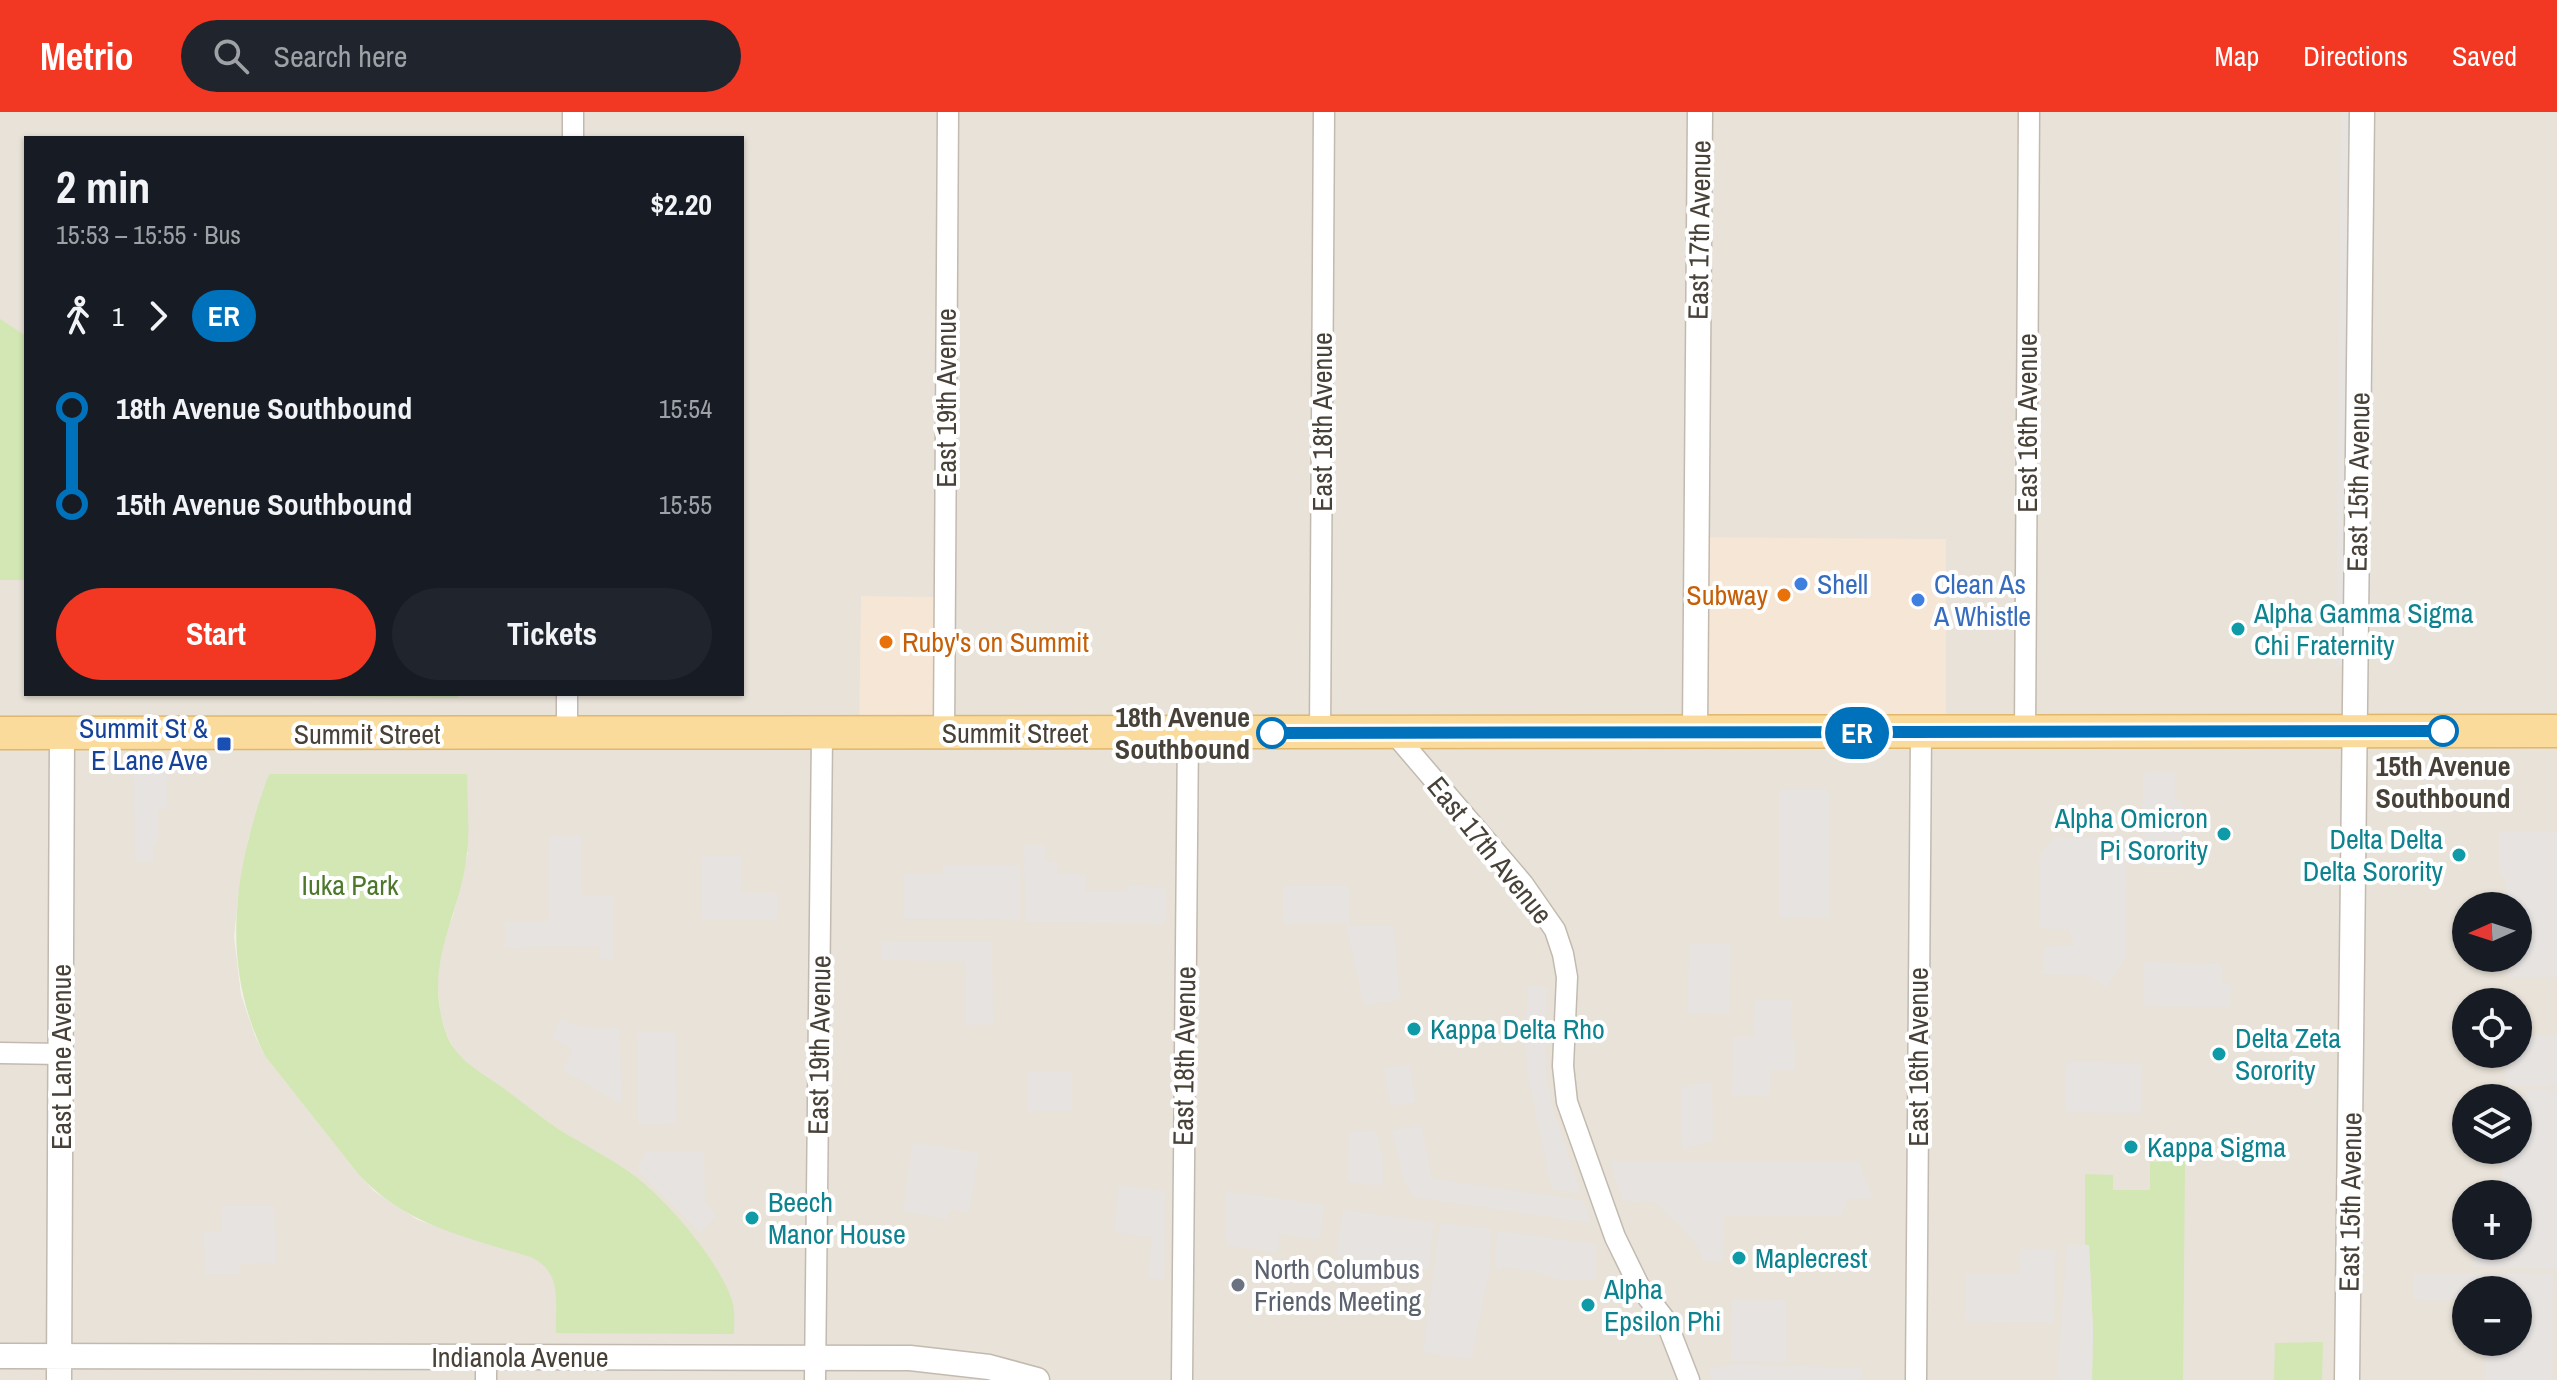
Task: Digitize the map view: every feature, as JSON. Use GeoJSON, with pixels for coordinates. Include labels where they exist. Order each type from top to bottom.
{"type":"FeatureCollection","features":[{"type":"Feature","properties":{"kind":"main road","name":"Summit Street"},"geometry":{"type":"LineString","coordinates":[[0,733],[2557,731]]}},
{"type":"Feature","properties":{"kind":"street"},"geometry":{"type":"LineString","coordinates":[[573,112],[573,136]]}},
{"type":"Feature","properties":{"kind":"street","name":"East 19th Avenue"},"geometry":{"type":"LineString","coordinates":[[944,733],[948,112]]}},
{"type":"Feature","properties":{"kind":"street","name":"East 18th Avenue"},"geometry":{"type":"LineString","coordinates":[[1320,733],[1324,112]]}},
{"type":"Feature","properties":{"kind":"street","name":"East 17th Avenue"},"geometry":{"type":"LineString","coordinates":[[1695,731],[1700,112]]}},
{"type":"Feature","properties":{"kind":"street","name":"East 16th Avenue"},"geometry":{"type":"LineString","coordinates":[[2025,733],[2029,112]]}},
{"type":"Feature","properties":{"kind":"street","name":"East 15th Avenue"},"geometry":{"type":"LineString","coordinates":[[2347,1380],[2362,112]]}},
{"type":"Feature","properties":{"kind":"street"},"geometry":{"type":"LineString","coordinates":[[567,696],[567,734]]}},
{"type":"Feature","properties":{"kind":"street","name":"East 18th Avenue"},"geometry":{"type":"LineString","coordinates":[[1182,1380],[1188,733]]}},
{"type":"Feature","properties":{"kind":"street","name":"East 17th Avenue"},"geometry":{"type":"LineString","coordinates":[[1394,733],[1523,884],[1555,930],[1567,977],[1563,1066],[1567,1102],[1620,1250],[1639,1286],[1666,1321],[1689,1380]]}},
{"type":"Feature","properties":{"kind":"street","name":"East 16th Avenue"},"geometry":{"type":"LineString","coordinates":[[1916,1380],[1921,733]]}},
{"type":"Feature","properties":{"kind":"street","name":"East Lane Avenue"},"geometry":{"type":"LineString","coordinates":[[59,1368],[62,734]]}},
{"type":"Feature","properties":{"kind":"street","name":"East 19th Avenue"},"geometry":{"type":"LineString","coordinates":[[815,1368],[822,734]]}},
{"type":"Feature","properties":{"kind":"street"},"geometry":{"type":"LineString","coordinates":[[0,1053],[61,1054]]}},
{"type":"Feature","properties":{"kind":"street","name":"Indianola Avenue"},"geometry":{"type":"LineString","coordinates":[[0,1356],[59,1368],[486,1368],[563,1357],[770,1357],[815,1368],[910,1358],[989,1367],[1037,1380]]}},
{"type":"Feature","properties":{"kind":"shaded area"},"geometry":{"type":"Polygon","coordinates":[[[0,112],[2557,112],[2557,1380],[0,1380],[0,501],[24,500],[24,696],[744,696],[744,136],[24,136],[24,379],[0,358],[0,112]],[[269,774],[248,840],[238,897],[234,937],[241,995],[265,1056],[359,1175],[374,1191],[418,1220],[533,1258],[733,1306],[716,1268],[704,1251],[648,1187],[554,1126],[470,1066],[455,1051],[440,1011],[437,977],[443,940],[453,916],[468,852],[269,774]]]}},
{"type":"Feature","properties":{"kind":"shaded area"},"geometry":{"type":"Polygon","coordinates":[[[2341,112],[2350,112],[2345,666],[2336,666],[2341,112]]]}},
{"type":"Feature","properties":{"kind":"shaded area"},"geometry":{"type":"Polygon","coordinates":[[[2366,112],[2375,112],[2370,681],[2361,681],[2366,112]]]}},
{"type":"Feature","properties":{"kind":"shaded area"},"geometry":{"type":"Polygon","coordinates":[[[1686,537],[1946,539],[1946,740],[1687,739],[1686,537]]]}},
{"type":"Feature","properties":{"kind":"shaded area"},"geometry":{"type":"Polygon","coordinates":[[[861,596],[943,597],[941,728],[859,727],[861,596]]]}},
{"type":"Feature","properties":{"kind":"shaded area"},"geometry":{"type":"Polygon","coordinates":[[[2143,771],[2175,772],[2175,801],[2183,801],[2182,866],[2142,866],[2143,771]]]}},
{"type":"Feature","properties":{"kind":"shaded area"},"geometry":{"type":"Polygon","coordinates":[[[134,772],[167,772],[167,809],[158,809],[158,844],[153,844],[153,862],[135,862],[134,772]]]}},
{"type":"Feature","properties":{"kind":"shaded area"},"geometry":{"type":"Polygon","coordinates":[[[1779,790],[1829,790],[1829,918],[1779,917],[1779,790]]]}},
{"type":"Feature","properties":{"kind":"shaded area"},"geometry":{"type":"Polygon","coordinates":[[[2557,831],[2557,977],[2507,977],[2507,972],[2532,972],[2532,892],[2506,892],[2506,878],[2499,878],[2499,832],[2557,831]]]}},
{"type":"Feature","properties":{"kind":"shaded area"},"geometry":{"type":"Polygon","coordinates":[[[549,836],[581,836],[581,895],[614,896],[613,959],[600,959],[600,946],[505,947],[505,922],[549,921],[549,836]]]}},
{"type":"Feature","properties":{"kind":"shaded area"},"geometry":{"type":"Polygon","coordinates":[[[2054,837],[2126,838],[2125,958],[2107,987],[2088,975],[2043,974],[2044,947],[2074,945],[2069,930],[2039,928],[2040,855],[2054,837]]]}},
{"type":"Feature","properties":{"kind":"shaded area"},"geometry":{"type":"Polygon","coordinates":[[[1024,845],[1045,845],[1045,862],[1057,862],[1057,873],[1085,873],[1086,892],[1128,892],[1128,886],[1166,887],[1166,924],[1025,922],[1024,845]]]}},
{"type":"Feature","properties":{"kind":"shaded area"},"geometry":{"type":"Polygon","coordinates":[[[702,856],[741,856],[741,893],[777,893],[777,920],[702,920],[702,856]]]}},
{"type":"Feature","properties":{"kind":"shaded area"},"geometry":{"type":"Polygon","coordinates":[[[943,865],[1020,865],[1020,920],[904,919],[904,873],[942,873],[943,865]]]}},
{"type":"Feature","properties":{"kind":"shaded area"},"geometry":{"type":"Polygon","coordinates":[[[1283,886],[1349,886],[1349,924],[1283,924],[1283,886]]]}},
{"type":"Feature","properties":{"kind":"shaded area"},"geometry":{"type":"Polygon","coordinates":[[[1346,926],[1393,926],[1400,1000],[1364,1005],[1346,926]]]}},
{"type":"Feature","properties":{"kind":"shaded area"},"geometry":{"type":"Polygon","coordinates":[[[881,941],[992,942],[993,1024],[966,1025],[965,961],[881,960],[881,941]]]}},
{"type":"Feature","properties":{"kind":"shaded area"},"geometry":{"type":"Polygon","coordinates":[[[1689,943],[1731,944],[1729,1014],[1687,1013],[1689,943]]]}},
{"type":"Feature","properties":{"kind":"shaded area"},"geometry":{"type":"Polygon","coordinates":[[[2144,962],[2222,964],[2222,982],[2231,983],[2230,1007],[2143,1006],[2144,962]]]}},
{"type":"Feature","properties":{"kind":"shaded area"},"geometry":{"type":"Polygon","coordinates":[[[1528,986],[1547,987],[1545,1066],[1553,1109],[1581,1194],[1552,1189],[1528,1077],[1525,1048],[1528,986]]]}},
{"type":"Feature","properties":{"kind":"shaded area"},"geometry":{"type":"Polygon","coordinates":[[[1755,999],[1792,999],[1791,1040],[1795,1041],[1795,1070],[1770,1070],[1770,1096],[1732,1096],[1733,1037],[1753,1037],[1755,999]]]}},
{"type":"Feature","properties":{"kind":"shaded area"},"geometry":{"type":"Polygon","coordinates":[[[561,1019],[582,1028],[619,1028],[622,1105],[563,1070],[573,1049],[552,1038],[561,1019]]]}},
{"type":"Feature","properties":{"kind":"shaded area"},"geometry":{"type":"Polygon","coordinates":[[[637,1031],[675,1031],[676,1123],[638,1124],[637,1031]]]}},
{"type":"Feature","properties":{"kind":"shaded area"},"geometry":{"type":"Polygon","coordinates":[[[2532,1035],[2557,1036],[2557,1086],[2505,1084],[2505,1068],[2532,1068],[2532,1035]]]}},
{"type":"Feature","properties":{"kind":"shaded area"},"geometry":{"type":"Polygon","coordinates":[[[2066,1062],[2142,1063],[2141,1113],[2065,1112],[2066,1062]]]}},
{"type":"Feature","properties":{"kind":"shaded area"},"geometry":{"type":"Polygon","coordinates":[[[1409,1064],[1416,1102],[1391,1106],[1384,1069],[1409,1064]]]}},
{"type":"Feature","properties":{"kind":"shaded area"},"geometry":{"type":"Polygon","coordinates":[[[1028,1072],[1072,1072],[1072,1111],[1028,1111],[1028,1072]]]}},
{"type":"Feature","properties":{"kind":"shaded area"},"geometry":{"type":"Polygon","coordinates":[[[1712,1082],[1713,1141],[1682,1149],[1681,1087],[1712,1082]]]}},
{"type":"Feature","properties":{"kind":"shaded area"},"geometry":{"type":"Polygon","coordinates":[[[2532,1089],[2557,1089],[2557,1269],[2474,1267],[2474,1260],[2532,1260],[2532,1180],[2502,1180],[2502,1164],[2532,1164],[2532,1089]]]}},
{"type":"Feature","properties":{"kind":"shaded area"},"geometry":{"type":"Polygon","coordinates":[[[1421,1125],[1432,1179],[1583,1200],[1591,1223],[1413,1197],[1403,1177],[1392,1130],[1421,1125]]]}},
{"type":"Feature","properties":{"kind":"shaded area"},"geometry":{"type":"Polygon","coordinates":[[[1377,1131],[1384,1169],[1382,1186],[1347,1182],[1349,1132],[1377,1131]]]}},
{"type":"Feature","properties":{"kind":"shaded area"},"geometry":{"type":"Polygon","coordinates":[[[913,1142],[979,1153],[969,1212],[949,1209],[947,1219],[902,1211],[913,1142]]]}},
{"type":"Feature","properties":{"kind":"shaded area"},"geometry":{"type":"Polygon","coordinates":[[[646,1151],[704,1152],[705,1201],[716,1216],[701,1233],[637,1169],[646,1151]]]}},
{"type":"Feature","properties":{"kind":"shaded area"},"geometry":{"type":"Polygon","coordinates":[[[1610,1161],[1859,1162],[1873,1198],[1848,1199],[1841,1216],[1724,1216],[1723,1261],[1703,1261],[1697,1245],[1654,1202],[1623,1201],[1610,1161]]]}},
{"type":"Feature","properties":{"kind":"shaded area"},"geometry":{"type":"Polygon","coordinates":[[[1119,1185],[1165,1191],[1164,1281],[1148,1278],[1152,1237],[1114,1232],[1119,1185]]]}},
{"type":"Feature","properties":{"kind":"shaded area"},"geometry":{"type":"Polygon","coordinates":[[[1225,1191],[1324,1205],[1319,1240],[1280,1234],[1277,1252],[1226,1245],[1225,1191]]]}},
{"type":"Feature","properties":{"kind":"shaded area"},"geometry":{"type":"Polygon","coordinates":[[[222,1206],[274,1206],[276,1263],[240,1264],[240,1274],[205,1275],[204,1232],[222,1232],[222,1206]]]}},
{"type":"Feature","properties":{"kind":"shaded area"},"geometry":{"type":"Polygon","coordinates":[[[1343,1210],[1434,1222],[1428,1269],[1336,1256],[1343,1210]]]}},
{"type":"Feature","properties":{"kind":"shaded area"},"geometry":{"type":"Polygon","coordinates":[[[1440,1223],[1491,1229],[1489,1272],[1471,1359],[1423,1352],[1440,1223]]]}},
{"type":"Feature","properties":{"kind":"shaded area"},"geometry":{"type":"Polygon","coordinates":[[[1497,1231],[1596,1244],[1596,1280],[1561,1280],[1503,1266],[1502,1269],[1495,1268],[1497,1231]]]}},
{"type":"Feature","properties":{"kind":"shaded area"},"geometry":{"type":"Polygon","coordinates":[[[2067,1245],[2089,1245],[2092,1380],[2057,1380],[2067,1245]]]}},
{"type":"Feature","properties":{"kind":"shaded area"},"geometry":{"type":"Polygon","coordinates":[[[2020,1249],[2056,1250],[2054,1323],[1965,1321],[1966,1273],[2019,1274],[2020,1249]]]}},
{"type":"Feature","properties":{"kind":"shaded area"},"geometry":{"type":"Polygon","coordinates":[[[2413,1273],[2553,1274],[2552,1380],[2486,1380],[2486,1356],[2532,1356],[2532,1276],[2452,1276],[2452,1300],[2413,1299],[2413,1273]]]}},
{"type":"Feature","properties":{"kind":"shaded area"},"geometry":{"type":"Polygon","coordinates":[[[1732,1299],[1786,1300],[1786,1362],[1731,1361],[1732,1299]]]}},
{"type":"Feature","properties":{"kind":"shaded area"},"geometry":{"type":"Polygon","coordinates":[[[1733,1364],[1862,1368],[1862,1380],[1712,1380],[1708,1369],[1733,1364]]]}},
{"type":"Feature","properties":{"kind":"green space"},"geometry":{"type":"Polygon","coordinates":[[[0,319],[24,335],[24,580],[0,580],[0,319]]]}},
{"type":"Feature","properties":{"kind":"green space"},"geometry":{"type":"Polygon","coordinates":[[[304,696],[458,696],[458,698],[304,696]]]}},
{"type":"Feature","properties":{"kind":"green space","name":"Iuka Park"},"geometry":{"type":"Polygon","coordinates":[[[269,774],[467,774],[467,853],[458,899],[440,961],[438,982],[439,1005],[449,1040],[461,1057],[476,1070],[557,1128],[627,1170],[660,1198],[698,1241],[720,1274],[733,1304],[734,1334],[556,1333],[555,1290],[543,1265],[533,1258],[418,1219],[378,1193],[359,1175],[265,1056],[241,986],[237,951],[240,880],[247,845],[269,774]]]}},
{"type":"Feature","properties":{"kind":"green space"},"geometry":{"type":"Polygon","coordinates":[[[2150,1162],[2185,1162],[2183,1380],[2092,1380],[2093,1329],[2089,1246],[2085,1245],[2085,1174],[2113,1175],[2113,1190],[2150,1190],[2150,1162]]]}},
{"type":"Feature","properties":{"kind":"green space"},"geometry":{"type":"Polygon","coordinates":[[[2323,1342],[2322,1380],[2274,1380],[2275,1343],[2323,1342]]]}},
{"type":"Feature","properties":{"kind":"bus line","name":"ER"},"geometry":{"type":"LineString","coordinates":[[1272,733],[2443,731]]}},
{"type":"Feature","properties":{"kind":"place","name":"Shell"},"geometry":{"type":"Point","coordinates":[1801,584]}},
{"type":"Feature","properties":{"kind":"place","name":"Subway"},"geometry":{"type":"Point","coordinates":[1784,595]}},
{"type":"Feature","properties":{"kind":"place","name":"Clean As A Whistle"},"geometry":{"type":"Point","coordinates":[1918,600]}},
{"type":"Feature","properties":{"kind":"place","name":"Alpha Gamma Sigma Chi Fraternity"},"geometry":{"type":"Point","coordinates":[2238,629]}},
{"type":"Feature","properties":{"kind":"place","name":"Ruby's on Summit"},"geometry":{"type":"Point","coordinates":[886,642]}},
{"type":"Feature","properties":{"kind":"place","name":"15th Avenue Southbound"},"geometry":{"type":"Point","coordinates":[2443,731]}},
{"type":"Feature","properties":{"kind":"place","name":"18th Avenue Southbound"},"geometry":{"type":"Point","coordinates":[1272,733]}},
{"type":"Feature","properties":{"kind":"place","name":"Summit St & E Lane Ave"},"geometry":{"type":"Point","coordinates":[224,744]}},
{"type":"Feature","properties":{"kind":"place","name":"Alpha Omicron Pi Sorority"},"geometry":{"type":"Point","coordinates":[2224,834]}},
{"type":"Feature","properties":{"kind":"place","name":"Delta Delta Delta Sorority"},"geometry":{"type":"Point","coordinates":[2459,855]}},
{"type":"Feature","properties":{"kind":"place","name":"Kappa Delta Rho"},"geometry":{"type":"Point","coordinates":[1414,1029]}},
{"type":"Feature","properties":{"kind":"place","name":"Delta Zeta Sorority"},"geometry":{"type":"Point","coordinates":[2219,1054]}},
{"type":"Feature","properties":{"kind":"place","name":"Kappa Sigma"},"geometry":{"type":"Point","coordinates":[2131,1147]}},
{"type":"Feature","properties":{"kind":"place","name":"Beech Manor House"},"geometry":{"type":"Point","coordinates":[752,1218]}},
{"type":"Feature","properties":{"kind":"place","name":"Maplecrest"},"geometry":{"type":"Point","coordinates":[1739,1258]}},
{"type":"Feature","properties":{"kind":"place","name":"North Columbus Friends Meeting"},"geometry":{"type":"Point","coordinates":[1238,1285]}},
{"type":"Feature","properties":{"kind":"place","name":"Alpha Epsilon Phi"},"geometry":{"type":"Point","coordinates":[1588,1305]}}]}
